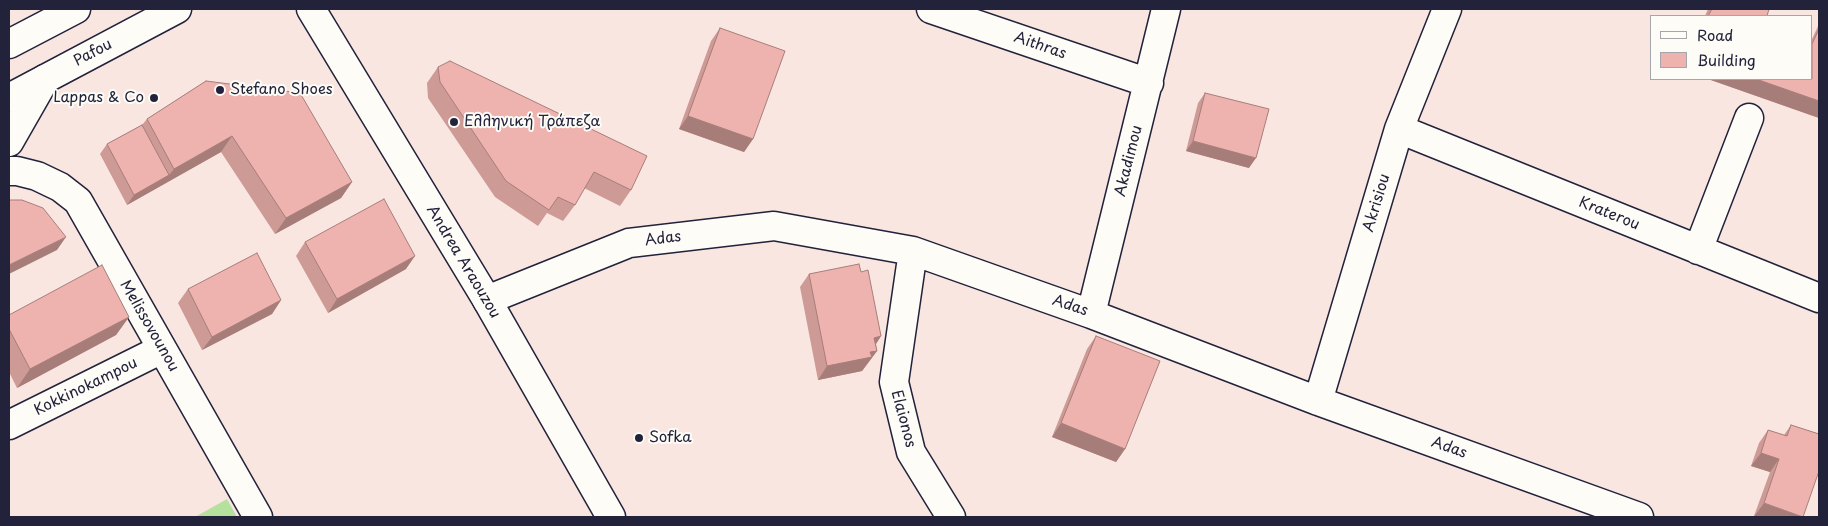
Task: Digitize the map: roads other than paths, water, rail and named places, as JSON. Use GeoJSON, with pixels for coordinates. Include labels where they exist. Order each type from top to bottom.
{"type":"FeatureCollection","features":[{"type":"Feature","properties":{"kind":"street"},"geometry":{"type":"LineString","coordinates":[[9,44],[76,9]]}},
{"type":"Feature","properties":{"kind":"street","name":"Pafou"},"geometry":{"type":"LineString","coordinates":[[9,98],[177,9]]}},
{"type":"Feature","properties":{"kind":"street","name":"Andrea Araouzou"},"geometry":{"type":"LineString","coordinates":[[312,9],[487,300],[611,517]]}},
{"type":"Feature","properties":{"kind":"street","name":"Aithras"},"geometry":{"type":"LineString","coordinates":[[931,9],[1149,83]]}},
{"type":"Feature","properties":{"kind":"street","name":"Akadimou"},"geometry":{"type":"LineString","coordinates":[[1091,314],[1166,9]]}},
{"type":"Feature","properties":{"kind":"street","name":"Akrisiou"},"geometry":{"type":"LineString","coordinates":[[1318,401],[1400,129],[1447,9]]}},
{"type":"Feature","properties":{"kind":"street"},"geometry":{"type":"LineString","coordinates":[[9,142],[45,79]]}},
{"type":"Feature","properties":{"kind":"street"},"geometry":{"type":"LineString","coordinates":[[1698,250],[1749,118]]}},
{"type":"Feature","properties":{"kind":"street","name":"Kraterou"},"geometry":{"type":"LineString","coordinates":[[1400,129],[1819,298]]}},
{"type":"Feature","properties":{"kind":"street","name":"Melissovounou"},"geometry":{"type":"LineString","coordinates":[[9,171],[36,176],[60,187],[78,201],[258,517]]}},
{"type":"Feature","properties":{"kind":"street","name":"Adas"},"geometry":{"type":"LineString","coordinates":[[487,300],[629,243],[774,226],[913,252],[1091,314],[1318,401],[1639,517]]}},
{"type":"Feature","properties":{"kind":"street","name":"Elaionos"},"geometry":{"type":"LineString","coordinates":[[913,252],[894,382],[911,452],[951,517]]}},
{"type":"Feature","properties":{"kind":"street","name":"Kokkinokampou"},"geometry":{"type":"LineString","coordinates":[[9,425],[162,350]]}},
{"type":"Feature","properties":{"kind":"place","name":"Stefano Shoes"},"geometry":{"type":"Point","coordinates":[220,90]}},
{"type":"Feature","properties":{"kind":"place","name":"Lappas & Co"},"geometry":{"type":"Point","coordinates":[154,98]}},
{"type":"Feature","properties":{"kind":"place","name":"Ελληνική Τράπεζα"},"geometry":{"type":"Point","coordinates":[454,122]}},
{"type":"Feature","properties":{"kind":"place","name":"Sofka"},"geometry":{"type":"Point","coordinates":[639,438]}}]}
